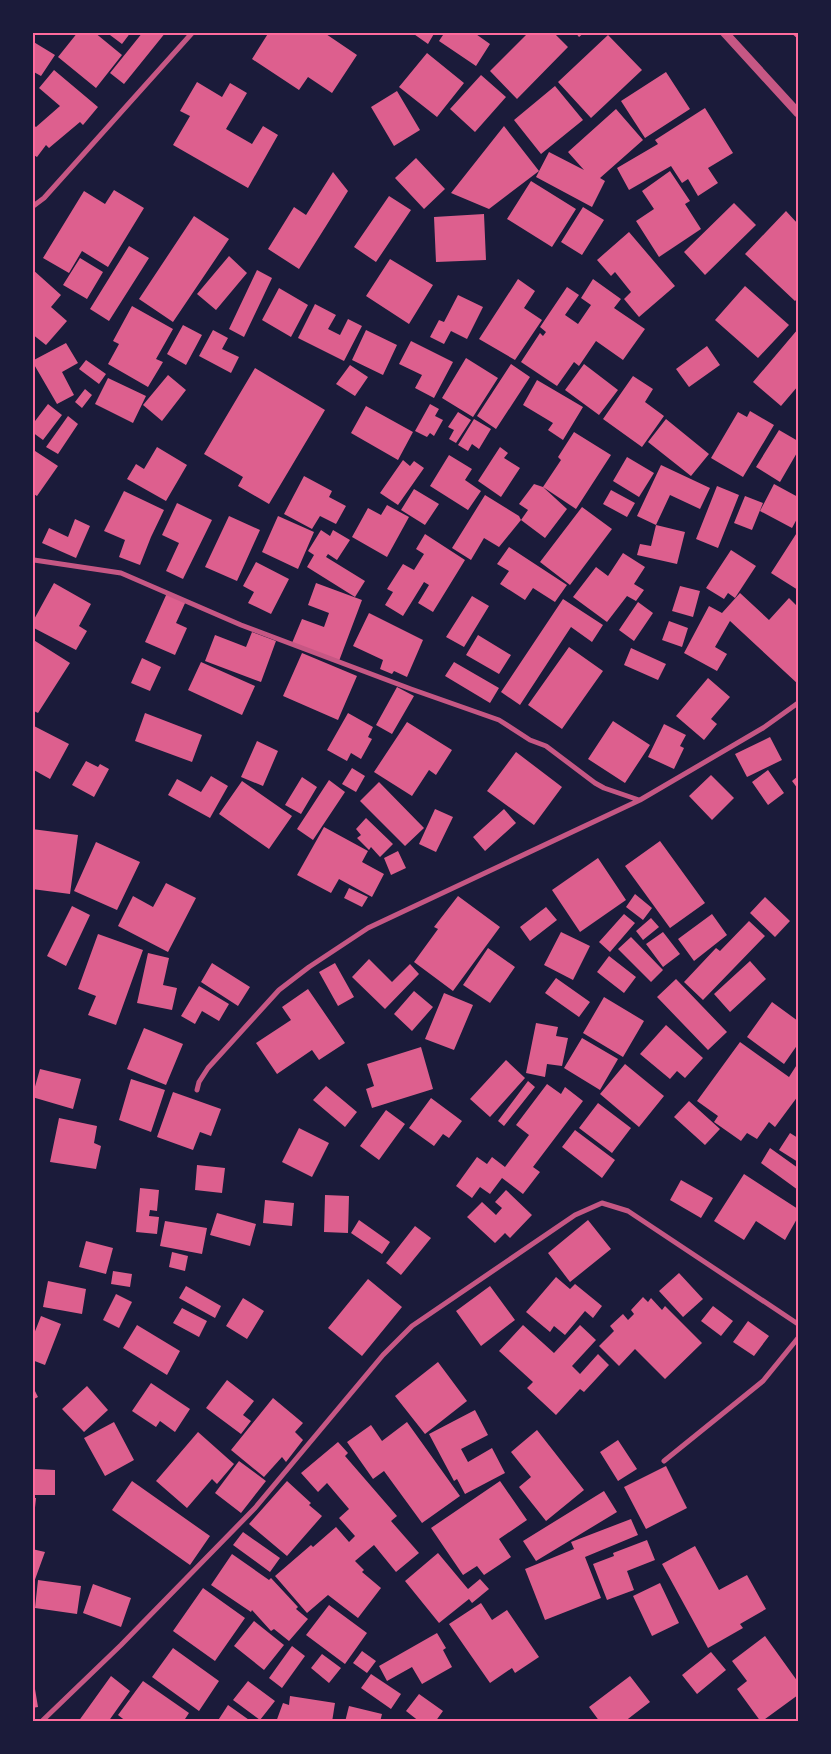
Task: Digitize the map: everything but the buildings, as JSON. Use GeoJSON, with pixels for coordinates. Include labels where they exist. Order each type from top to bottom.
{"type":"FeatureCollection","features":[{"type":"Feature","properties":{"kind":"street"},"geometry":{"type":"LineString","coordinates":[[32,207],[44,198],[193,32]]}},
{"type":"Feature","properties":{"kind":"street"},"geometry":{"type":"LineString","coordinates":[[724,32],[798,112]]}},
{"type":"Feature","properties":{"kind":"street"},"geometry":{"type":"LineString","coordinates":[[34,560],[122,573],[242,625],[499,720],[535,742],[546,746],[595,783],[640,800]]}},
{"type":"Feature","properties":{"kind":"street"},"geometry":{"type":"LineString","coordinates":[[197,1090],[199,1082],[208,1068],[280,990],[309,967],[368,928],[640,800],[763,728],[798,703]]}},
{"type":"Feature","properties":{"kind":"street"},"geometry":{"type":"LineString","coordinates":[[41,1722],[121,1645],[255,1508],[383,1355],[412,1326],[575,1215],[602,1203],[628,1211],[798,1324]]}},
{"type":"Feature","properties":{"kind":"street"},"geometry":{"type":"LineString","coordinates":[[664,1461],[763,1381],[798,1338]]}}]}
